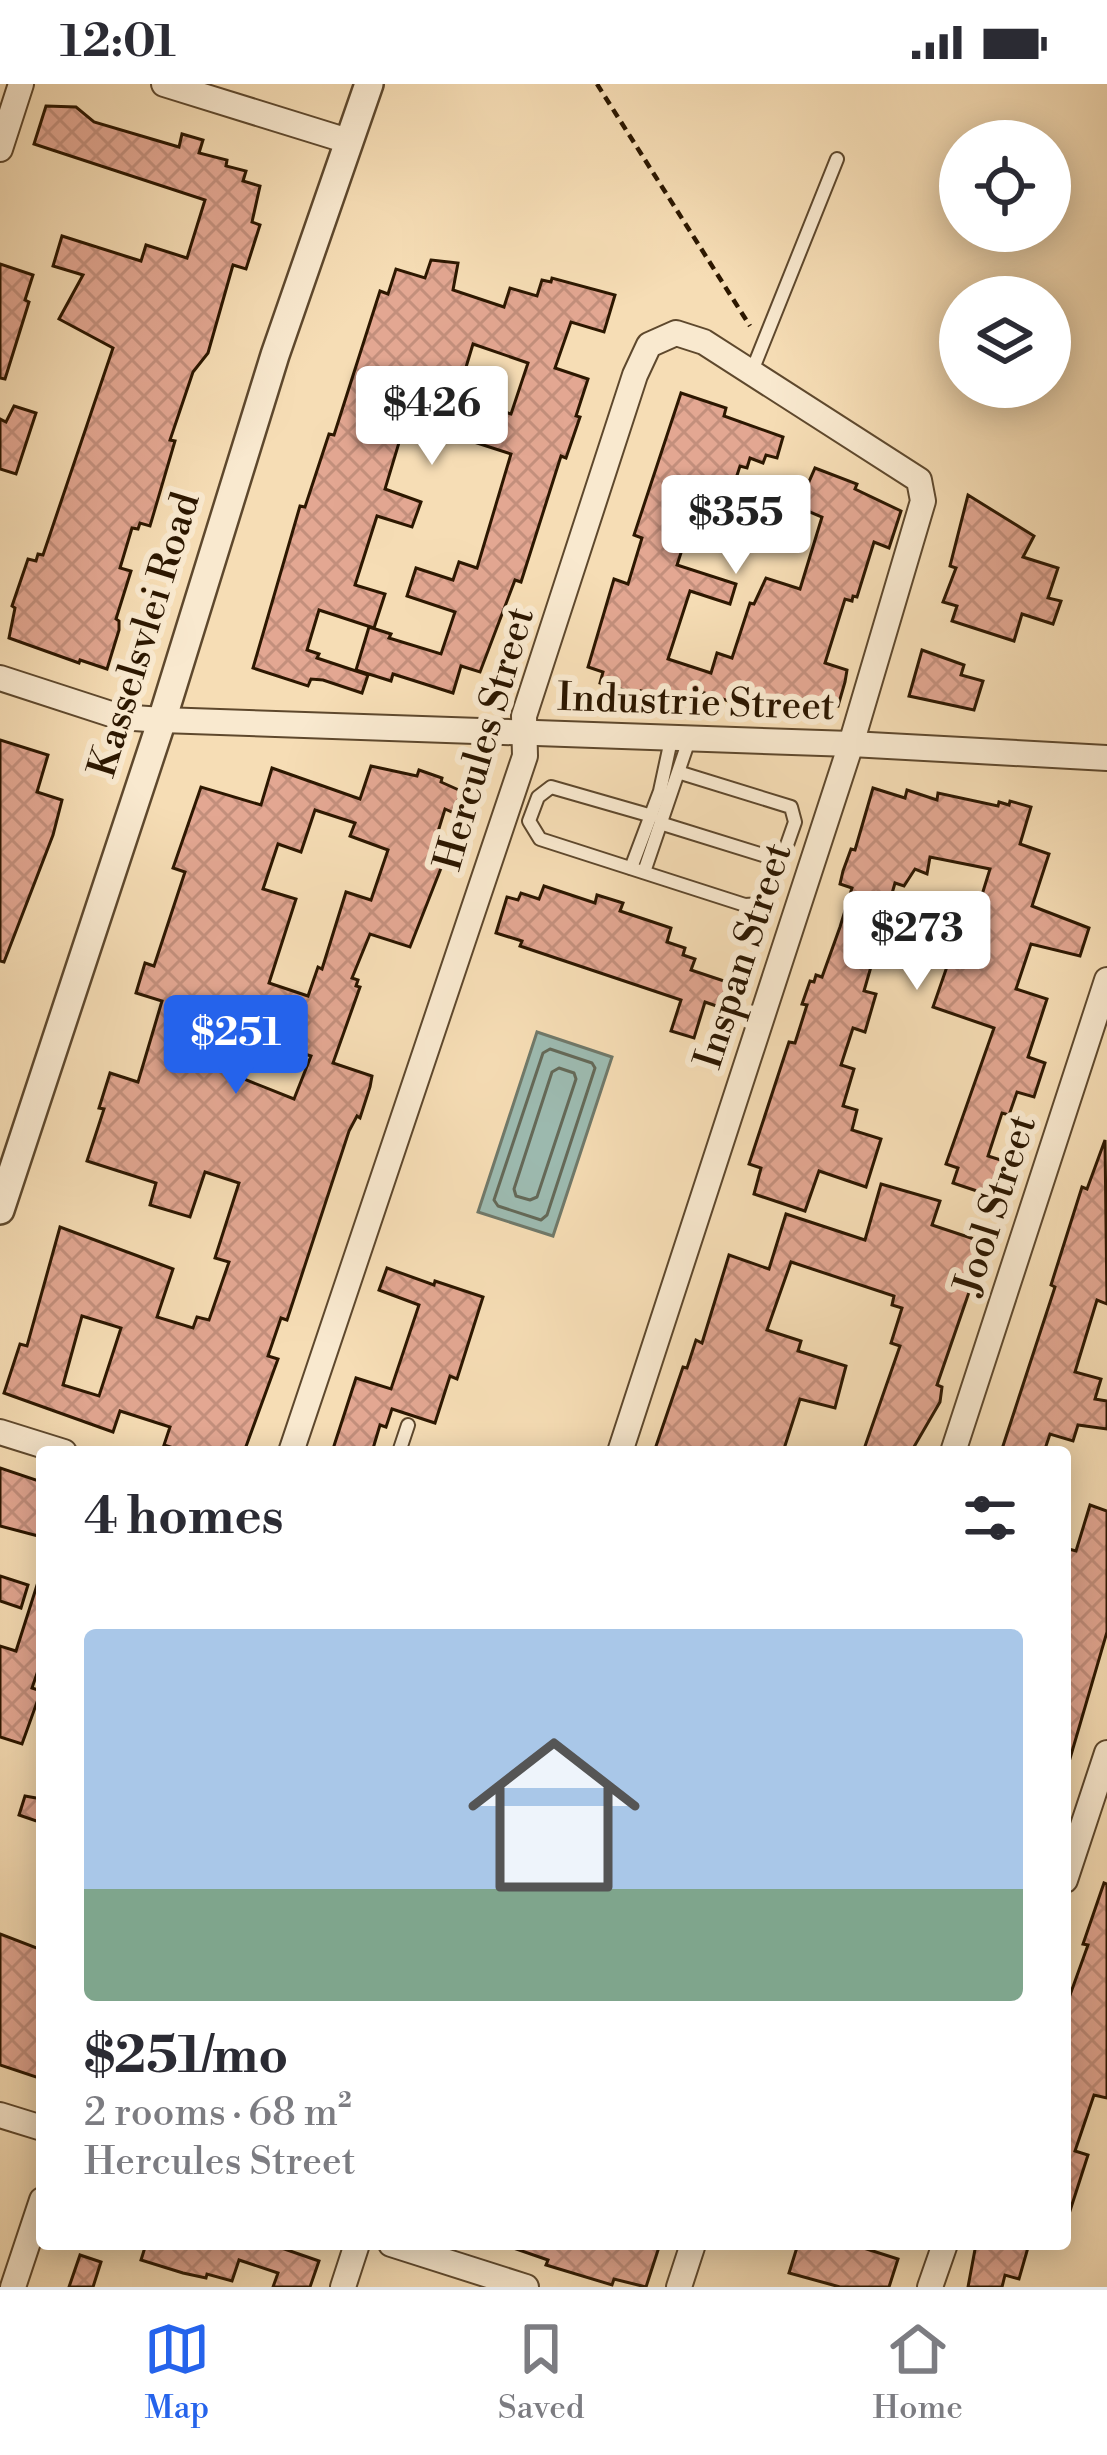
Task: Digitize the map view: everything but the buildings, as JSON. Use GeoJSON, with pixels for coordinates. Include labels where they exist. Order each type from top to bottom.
{"type":"FeatureCollection","features":[{"type":"Feature","properties":{"kind":"street"},"geometry":{"type":"LineString","coordinates":[[0,149],[21,84]]}},
{"type":"Feature","properties":{"kind":"street"},"geometry":{"type":"LineString","coordinates":[[164,84],[348,141]]}},
{"type":"Feature","properties":{"kind":"street","name":"Kasselsvlei Road"},"geometry":{"type":"LineString","coordinates":[[0,1210],[162,720],[220,523],[369,84]]}},
{"type":"Feature","properties":{"kind":"street","name":"Hercules Street"},"geometry":{"type":"LineString","coordinates":[[293,1446],[525,756],[524,716],[635,375],[649,345],[676,333],[690,335],[919,480]]}},
{"type":"Feature","properties":{"kind":"street","name":"Inspan Street"},"geometry":{"type":"LineString","coordinates":[[622,1446],[851,745],[920,518],[919,480]]}},
{"type":"Feature","properties":{"kind":"street","name":"Industrie Street"},"geometry":{"type":"LineString","coordinates":[[0,678],[120,717],[1107,758]]}},
{"type":"Feature","properties":{"kind":"street","name":"Jool Street"},"geometry":{"type":"LineString","coordinates":[[955,1446],[1107,980]]}},
{"type":"Feature","properties":{"kind":"street"},"geometry":{"type":"LineString","coordinates":[[0,1432],[45,1446]]}},
{"type":"Feature","properties":{"kind":"street"},"geometry":{"type":"LineString","coordinates":[[1071,1862],[1107,1753]]}},
{"type":"Feature","properties":{"kind":"street"},"geometry":{"type":"LineString","coordinates":[[0,2114],[36,2126]]}},
{"type":"Feature","properties":{"kind":"street"},"geometry":{"type":"LineString","coordinates":[[14,2287],[36,2219]]}},
{"type":"Feature","properties":{"kind":"street"},"geometry":{"type":"LineString","coordinates":[[343,2287],[355,2250]]}},
{"type":"Feature","properties":{"kind":"street"},"geometry":{"type":"LineString","coordinates":[[411,2250],[526,2287]]}},
{"type":"Feature","properties":{"kind":"street"},"geometry":{"type":"LineString","coordinates":[[679,2287],[691,2250]]}},
{"type":"Feature","properties":{"kind":"street"},"geometry":{"type":"LineString","coordinates":[[930,2287],[943,2250]]}},
{"type":"Feature","properties":{"kind":"lane"},"geometry":{"type":"LineString","coordinates":[[752,371],[837,158]]}},
{"type":"Feature","properties":{"kind":"lane"},"geometry":{"type":"LineString","coordinates":[[657,820],[681,773],[680,740]]}},
{"type":"Feature","properties":{"kind":"lane"},"geometry":{"type":"LineString","coordinates":[[638,870],[680,740]]}},
{"type":"Feature","properties":{"kind":"lane"},"geometry":{"type":"LineString","coordinates":[[681,773],[791,807],[796,819],[782,861],[768,898],[753,905],[541,839],[531,829],[530,818],[541,793],[551,787],[782,861]]}},
{"type":"Feature","properties":{"kind":"lane"},"geometry":{"type":"LineString","coordinates":[[402,1446],[408,1425]]}},
{"type":"Feature","properties":{"kind":"path"},"geometry":{"type":"LineString","coordinates":[[597,84],[754,330]]}},
{"type":"Feature","properties":{"kind":"water"},"geometry":{"type":"Polygon","coordinates":[[[537,1032],[612,1057],[553,1236],[478,1212],[537,1032]]]}}]}
